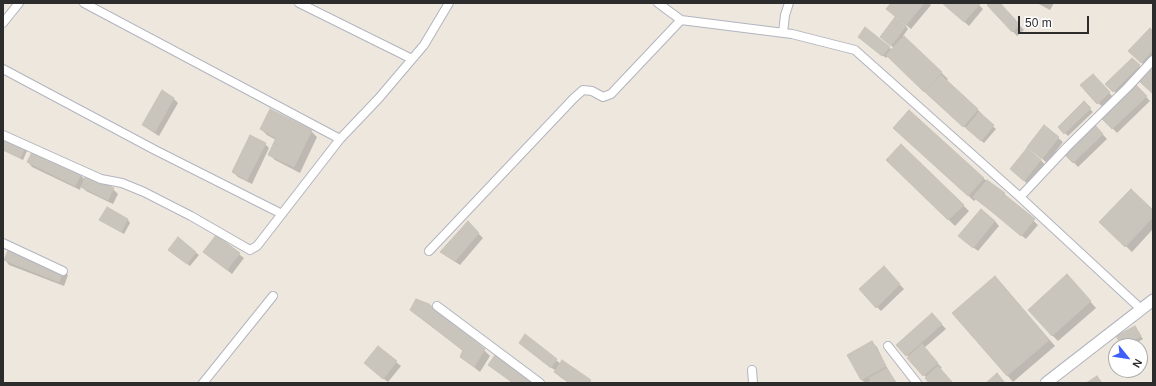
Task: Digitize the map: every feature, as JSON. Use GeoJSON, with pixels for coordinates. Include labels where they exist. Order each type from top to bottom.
{"type":"FeatureCollection","features":[{"type":"Feature","properties":{"kind":"street"},"geometry":{"type":"LineString","coordinates":[[84,3],[340,139]]}},
{"type":"Feature","properties":{"kind":"street"},"geometry":{"type":"LineString","coordinates":[[299,3],[412,59]]}},
{"type":"Feature","properties":{"kind":"street"},"geometry":{"type":"LineString","coordinates":[[3,135],[101,179],[122,183],[144,192],[191,216],[250,250],[257,246],[340,139],[379,98],[424,45],[449,3]]}},
{"type":"Feature","properties":{"kind":"street"},"geometry":{"type":"LineString","coordinates":[[658,3],[681,20],[783,33],[855,50],[1020,197],[1141,309]]}},
{"type":"Feature","properties":{"kind":"street"},"geometry":{"type":"LineString","coordinates":[[783,33],[785,15],[789,3]]}},
{"type":"Feature","properties":{"kind":"street"},"geometry":{"type":"LineString","coordinates":[[3,23],[17,4]]}},
{"type":"Feature","properties":{"kind":"street"},"geometry":{"type":"LineString","coordinates":[[429,251],[574,98],[583,90],[592,91],[603,96],[611,94],[681,20]]}},
{"type":"Feature","properties":{"kind":"street"},"geometry":{"type":"LineString","coordinates":[[1020,197],[1067,147],[1128,88],[1153,60]]}},
{"type":"Feature","properties":{"kind":"street"},"geometry":{"type":"LineString","coordinates":[[3,69],[148,146],[282,214]]}},
{"type":"Feature","properties":{"kind":"street"},"geometry":{"type":"LineString","coordinates":[[3,243],[63,271]]}},
{"type":"Feature","properties":{"kind":"street"},"geometry":{"type":"LineString","coordinates":[[203,383],[273,296]]}},
{"type":"Feature","properties":{"kind":"street"},"geometry":{"type":"LineString","coordinates":[[1046,383],[1153,300]]}},
{"type":"Feature","properties":{"kind":"street"},"geometry":{"type":"LineString","coordinates":[[437,306],[540,383]]}},
{"type":"Feature","properties":{"kind":"street"},"geometry":{"type":"LineString","coordinates":[[888,346],[917,383]]}},
{"type":"Feature","properties":{"kind":"street"},"geometry":{"type":"LineString","coordinates":[[752,370],[753,383]]}},
{"type":"Feature","properties":{"kind":"building"},"geometry":{"type":"Polygon","coordinates":[[[891,3],[924,3],[906,25],[886,9],[891,3]]]}},
{"type":"Feature","properties":{"kind":"building"},"geometry":{"type":"Polygon","coordinates":[[[942,3],[979,3],[980,4],[964,22],[942,3]]]}},
{"type":"Feature","properties":{"kind":"building"},"geometry":{"type":"Polygon","coordinates":[[[989,3],[1000,3],[1020,25],[1012,32],[987,5],[989,3]]]}},
{"type":"Feature","properties":{"kind":"building"},"geometry":{"type":"Polygon","coordinates":[[[895,17],[906,26],[891,46],[880,37],[895,17]]]}},
{"type":"Feature","properties":{"kind":"building"},"geometry":{"type":"Polygon","coordinates":[[[865,27],[890,47],[882,56],[858,37],[865,27]]]}},
{"type":"Feature","properties":{"kind":"building"},"geometry":{"type":"Polygon","coordinates":[[[1150,28],[1153,31],[1153,50],[1141,63],[1128,51],[1150,28]]]}},
{"type":"Feature","properties":{"kind":"building"},"geometry":{"type":"Polygon","coordinates":[[[904,36],[942,72],[924,92],[886,55],[904,36]]]}},
{"type":"Feature","properties":{"kind":"building"},"geometry":{"type":"Polygon","coordinates":[[[1132,58],[1140,65],[1113,92],[1105,84],[1132,58]]]}},
{"type":"Feature","properties":{"kind":"building"},"geometry":{"type":"Polygon","coordinates":[[[1153,66],[1153,94],[1139,81],[1153,66]]]}},
{"type":"Feature","properties":{"kind":"building"},"geometry":{"type":"Polygon","coordinates":[[[1093,74],[1110,92],[1097,104],[1080,85],[1093,74]]]}},
{"type":"Feature","properties":{"kind":"building"},"geometry":{"type":"Polygon","coordinates":[[[941,75],[978,109],[963,127],[925,92],[941,75]]]}},
{"type":"Feature","properties":{"kind":"building"},"geometry":{"type":"Polygon","coordinates":[[[1136,85],[1147,96],[1112,129],[1101,118],[1136,85]]]}},
{"type":"Feature","properties":{"kind":"building"},"geometry":{"type":"Polygon","coordinates":[[[162,90],[174,98],[155,132],[142,125],[162,90]]]}},
{"type":"Feature","properties":{"kind":"building"},"geometry":{"type":"Polygon","coordinates":[[[1084,101],[1091,108],[1064,134],[1058,127],[1084,101]]]}},
{"type":"Feature","properties":{"kind":"building"},"geometry":{"type":"Polygon","coordinates":[[[270,109],[312,130],[294,167],[268,155],[276,138],[260,129],[270,109]]]}},
{"type":"Feature","properties":{"kind":"building"},"geometry":{"type":"Polygon","coordinates":[[[909,110],[984,178],[968,196],[893,128],[909,110]]]}},
{"type":"Feature","properties":{"kind":"building"},"geometry":{"type":"Polygon","coordinates":[[[979,112],[994,125],[981,141],[966,128],[979,112]]]}},
{"type":"Feature","properties":{"kind":"building"},"geometry":{"type":"Polygon","coordinates":[[[1044,125],[1059,137],[1042,159],[1027,147],[1044,125]]]}},
{"type":"Feature","properties":{"kind":"building"},"geometry":{"type":"Polygon","coordinates":[[[1095,125],[1103,134],[1073,163],[1064,154],[1095,125]]]}},
{"type":"Feature","properties":{"kind":"building"},"geometry":{"type":"Polygon","coordinates":[[[250,135],[266,143],[247,180],[232,172],[250,135]]]}},
{"type":"Feature","properties":{"kind":"building"},"geometry":{"type":"Polygon","coordinates":[[[3,137],[25,148],[20,158],[3,150],[3,137]]]}},
{"type":"Feature","properties":{"kind":"building"},"geometry":{"type":"Polygon","coordinates":[[[901,144],[964,205],[948,220],[886,160],[901,144]]]}},
{"type":"Feature","properties":{"kind":"building"},"geometry":{"type":"Polygon","coordinates":[[[1027,148],[1041,160],[1024,181],[1010,169],[1027,148]]]}},
{"type":"Feature","properties":{"kind":"building"},"geometry":{"type":"Polygon","coordinates":[[[33,150],[81,174],[75,186],[27,162],[33,150]]]}},
{"type":"Feature","properties":{"kind":"building"},"geometry":{"type":"Polygon","coordinates":[[[86,175],[114,188],[108,200],[81,187],[86,175]]]}},
{"type":"Feature","properties":{"kind":"building"},"geometry":{"type":"Polygon","coordinates":[[[987,180],[1005,193],[991,211],[973,197],[987,180]]]}},
{"type":"Feature","properties":{"kind":"building"},"geometry":{"type":"Polygon","coordinates":[[[1131,189],[1153,210],[1153,217],[1125,247],[1099,222],[1131,189]]]}},
{"type":"Feature","properties":{"kind":"building"},"geometry":{"type":"Polygon","coordinates":[[[1005,195],[1035,219],[1021,236],[991,211],[1005,195]]]}},
{"type":"Feature","properties":{"kind":"building"},"geometry":{"type":"Polygon","coordinates":[[[107,207],[128,219],[121,232],[99,220],[107,207]]]}},
{"type":"Feature","properties":{"kind":"building"},"geometry":{"type":"Polygon","coordinates":[[[981,209],[995,221],[973,248],[958,236],[981,209]]]}},
{"type":"Feature","properties":{"kind":"building"},"geometry":{"type":"Polygon","coordinates":[[[468,221],[479,233],[455,261],[440,252],[468,221]]]}},
{"type":"Feature","properties":{"kind":"building"},"geometry":{"type":"Polygon","coordinates":[[[216,235],[240,253],[227,270],[203,252],[216,235]]]}},
{"type":"Feature","properties":{"kind":"building"},"geometry":{"type":"Polygon","coordinates":[[[178,237],[196,252],[187,264],[168,250],[178,237]]]}},
{"type":"Feature","properties":{"kind":"building"},"geometry":{"type":"Polygon","coordinates":[[[9,248],[64,269],[59,282],[4,260],[9,248]]]}},
{"type":"Feature","properties":{"kind":"building"},"geometry":{"type":"Polygon","coordinates":[[[884,266],[900,284],[876,308],[859,289],[884,266]]]}},
{"type":"Feature","properties":{"kind":"building"},"geometry":{"type":"Polygon","coordinates":[[[1067,274],[1091,301],[1052,336],[1028,310],[1067,274]]]}},
{"type":"Feature","properties":{"kind":"building"},"geometry":{"type":"Polygon","coordinates":[[[995,276],[1049,340],[1007,376],[952,313],[995,276]]]}},
{"type":"Feature","properties":{"kind":"building"},"geometry":{"type":"Polygon","coordinates":[[[416,299],[429,304],[485,349],[474,367],[460,357],[463,350],[410,310],[416,299]]]}},
{"type":"Feature","properties":{"kind":"building"},"geometry":{"type":"Polygon","coordinates":[[[932,313],[942,324],[906,356],[896,345],[932,313]]]}},
{"type":"Feature","properties":{"kind":"building"},"geometry":{"type":"Polygon","coordinates":[[[1135,326],[1141,336],[1138,338],[1117,338],[1116,336],[1135,326]]]}},
{"type":"Feature","properties":{"kind":"building"},"geometry":{"type":"Polygon","coordinates":[[[525,334],[557,359],[551,368],[519,343],[525,334]]]}},
{"type":"Feature","properties":{"kind":"building"},"geometry":{"type":"Polygon","coordinates":[[[872,341],[886,366],[861,380],[847,355],[872,341]]]}},
{"type":"Feature","properties":{"kind":"building"},"geometry":{"type":"Polygon","coordinates":[[[922,344],[938,363],[923,376],[907,358],[922,344]]]}},
{"type":"Feature","properties":{"kind":"building"},"geometry":{"type":"Polygon","coordinates":[[[378,346],[397,361],[383,379],[364,363],[378,346]]]}},
{"type":"Feature","properties":{"kind":"building"},"geometry":{"type":"Polygon","coordinates":[[[495,355],[530,381],[528,383],[513,383],[488,365],[495,355]]]}},
{"type":"Feature","properties":{"kind":"building"},"geometry":{"type":"Polygon","coordinates":[[[562,360],[591,380],[589,383],[570,383],[554,372],[562,360]]]}},
{"type":"Feature","properties":{"kind":"building"},"geometry":{"type":"Polygon","coordinates":[[[938,366],[953,383],[929,383],[925,378],[938,366]]]}},
{"type":"Feature","properties":{"kind":"building"},"geometry":{"type":"Polygon","coordinates":[[[887,368],[896,383],[872,383],[869,378],[887,368]]]}},
{"type":"Feature","properties":{"kind":"building"},"geometry":{"type":"Polygon","coordinates":[[[997,373],[1005,383],[986,383],[997,373]]]}},
{"type":"Feature","properties":{"kind":"building"},"geometry":{"type":"Polygon","coordinates":[[[1097,376],[1102,383],[1086,383],[1097,376]]]}}]}
